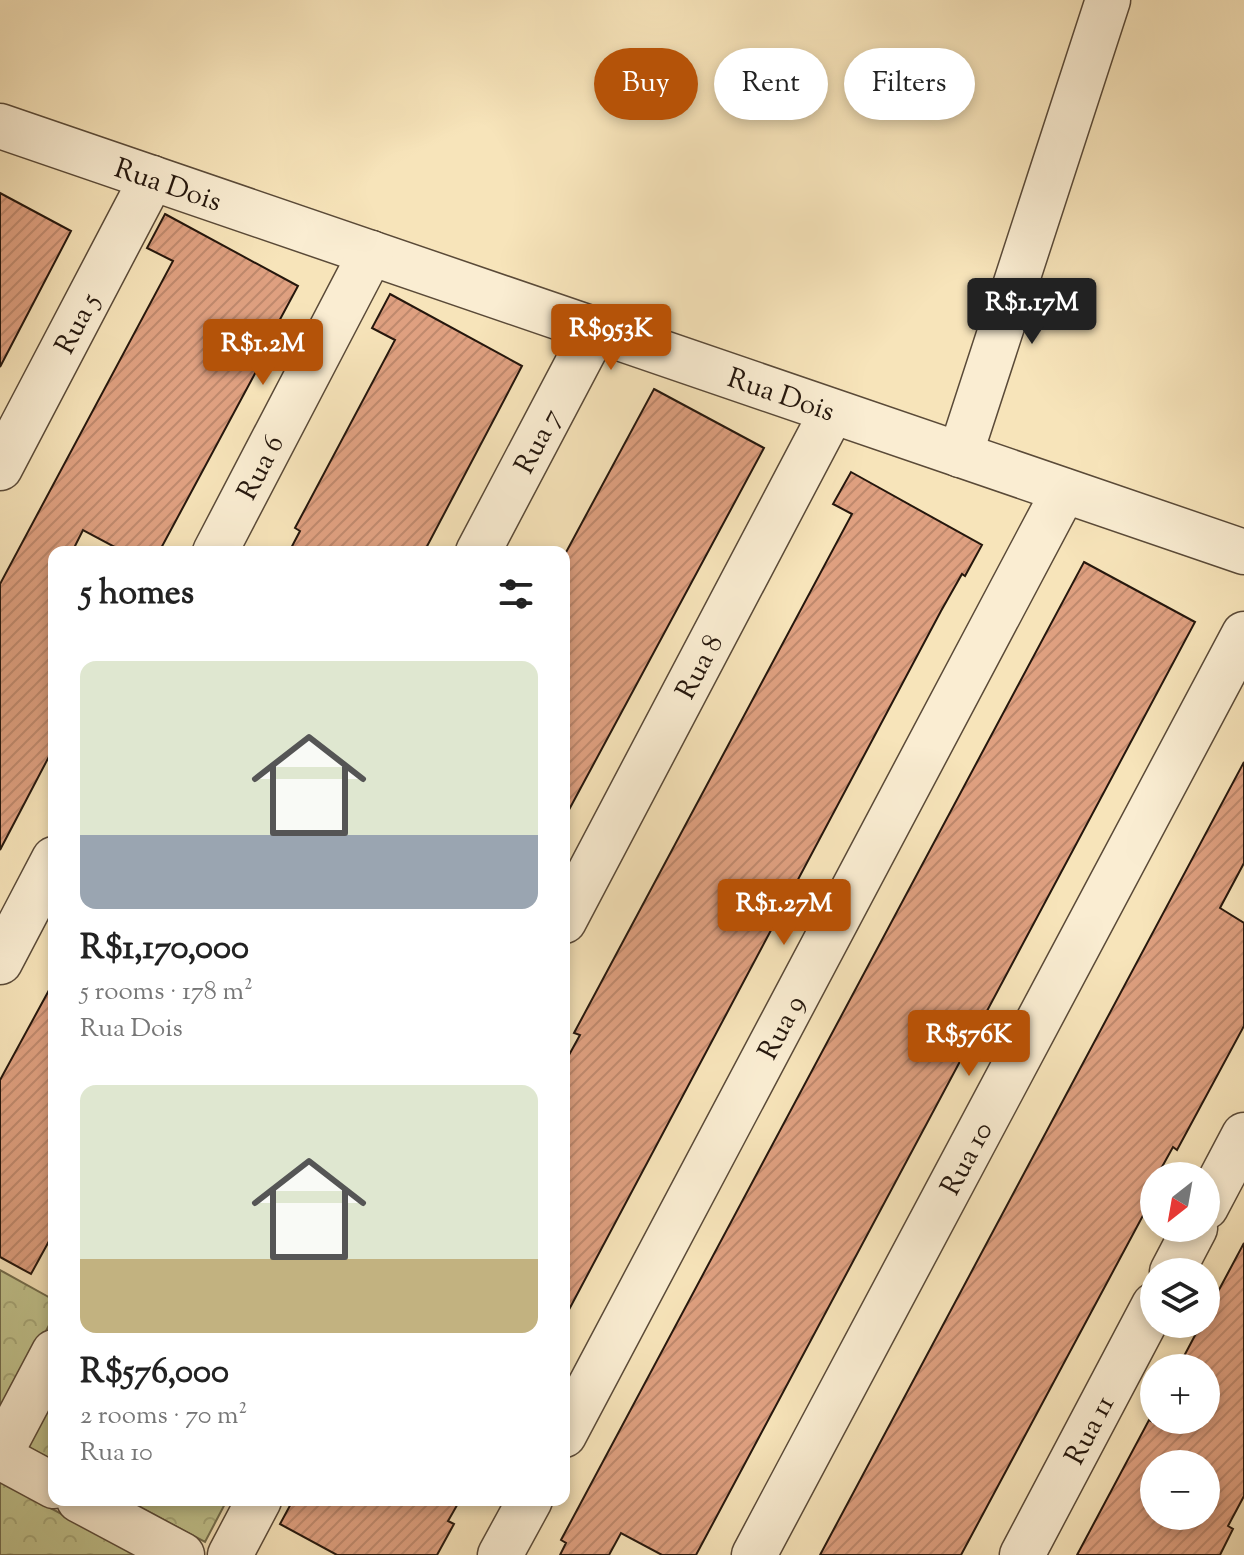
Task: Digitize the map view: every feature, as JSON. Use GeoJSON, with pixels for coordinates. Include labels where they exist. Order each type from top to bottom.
{"type":"FeatureCollection","features":[{"type":"Feature","properties":{"kind":"street"},"geometry":{"type":"LineString","coordinates":[[960,455],[1108,0]]}},
{"type":"Feature","properties":{"kind":"street","name":"Rua Dois"},"geometry":{"type":"LineString","coordinates":[[0,126],[1244,552]]}},
{"type":"Feature","properties":{"kind":"street","name":"Rua 5"},"geometry":{"type":"LineString","coordinates":[[0,468],[152,178]]}},
{"type":"Feature","properties":{"kind":"street","name":"Rua 6"},"geometry":{"type":"LineString","coordinates":[[218,546],[371,253]]}},
{"type":"Feature","properties":{"kind":"street","name":"Rua 7"},"geometry":{"type":"LineString","coordinates":[[481,546],[595,330]]}},
{"type":"Feature","properties":{"kind":"street","name":"Rua 8"},"geometry":{"type":"LineString","coordinates":[[570,910],[832,412]]}},
{"type":"Feature","properties":{"kind":"street","name":"Rua 9"},"geometry":{"type":"LineString","coordinates":[[570,1424],[1064,491]]}},
{"type":"Feature","properties":{"kind":"street","name":"Rua 10"},"geometry":{"type":"LineString","coordinates":[[754,1555],[1244,634]]}},
{"type":"Feature","properties":{"kind":"street"},"geometry":{"type":"LineString","coordinates":[[0,962],[48,870]]}},
{"type":"Feature","properties":{"kind":"street"},"geometry":{"type":"LineString","coordinates":[[1220,1180],[1244,1135]]}},
{"type":"Feature","properties":{"kind":"street","name":"Rua 11"},"geometry":{"type":"LineString","coordinates":[[1022,1555],[1140,1332]]}},
{"type":"Feature","properties":{"kind":"street"},"geometry":{"type":"LineString","coordinates":[[48,1364],[0,1456],[48,1483]]}},
{"type":"Feature","properties":{"kind":"street"},"geometry":{"type":"LineString","coordinates":[[90,1506],[182,1555]]}},
{"type":"Feature","properties":{"kind":"street"},"geometry":{"type":"LineString","coordinates":[[230,1555],[256,1506]]}},
{"type":"Feature","properties":{"kind":"street"},"geometry":{"type":"LineString","coordinates":[[500,1555],[527,1506]]}},
{"type":"Feature","properties":{"kind":"green space"},"geometry":{"type":"Polygon","coordinates":[[[0,1270],[48,1297],[48,1327],[0,1416],[0,1270]]]}},
{"type":"Feature","properties":{"kind":"green space"},"geometry":{"type":"Polygon","coordinates":[[[48,1392],[48,1458],[21,1443],[48,1392]]]}},
{"type":"Feature","properties":{"kind":"green space"},"geometry":{"type":"Polygon","coordinates":[[[0,1481],[138,1555],[0,1555],[0,1481]]]}},
{"type":"Feature","properties":{"kind":"green space"},"geometry":{"type":"Polygon","coordinates":[[[138,1506],[224,1506],[205,1542],[138,1506]]]}},
{"type":"Feature","properties":{"kind":"building"},"geometry":{"type":"Polygon","coordinates":[[[0,193],[71,231],[0,367],[0,193]]]}},
{"type":"Feature","properties":{"kind":"building"},"geometry":{"type":"Polygon","coordinates":[[[165,214],[298,286],[270,338],[273,340],[162,546],[113,546],[83,530],[75,546],[48,546],[48,758],[0,850],[0,584],[173,261],[147,248],[165,214]]]}},
{"type":"Feature","properties":{"kind":"building"},"geometry":{"type":"Polygon","coordinates":[[[390,294],[522,366],[427,546],[292,546],[300,531],[295,528],[395,340],[372,328],[390,294]]]}},
{"type":"Feature","properties":{"kind":"building"},"geometry":{"type":"Polygon","coordinates":[[[654,389],[764,448],[570,808],[570,546],[654,389]]]}},
{"type":"Feature","properties":{"kind":"building"},"geometry":{"type":"Polygon","coordinates":[[[851,472],[982,545],[941,611],[570,1308],[570,1053],[580,1035],[574,1033],[852,514],[833,504],[851,472]]]}},
{"type":"Feature","properties":{"kind":"building"},"geometry":{"type":"Polygon","coordinates":[[[1084,562],[1195,622],[696,1555],[662,1555],[621,1533],[609,1555],[560,1555],[566,1543],[561,1540],[1084,562]]]}},
{"type":"Feature","properties":{"kind":"building"},"geometry":{"type":"Polygon","coordinates":[[[1244,762],[1244,863],[1220,908],[1244,923],[1244,1026],[1177,1150],[1173,1147],[1165,1162],[1140,1162],[1140,1221],[961,1555],[820,1555],[1244,762]]]}},
{"type":"Feature","properties":{"kind":"building"},"geometry":{"type":"Polygon","coordinates":[[[48,992],[48,1243],[31,1274],[0,1257],[0,1080],[48,992]]]}},
{"type":"Feature","properties":{"kind":"building"},"geometry":{"type":"Polygon","coordinates":[[[1244,1243],[1244,1496],[1228,1526],[1233,1529],[1220,1555],[1077,1555],[1142,1434],[1220,1434],[1220,1354],[1185,1354],[1194,1338],[1220,1338],[1220,1288],[1244,1243]]]}},
{"type":"Feature","properties":{"kind":"building"},"geometry":{"type":"Polygon","coordinates":[[[290,1506],[457,1506],[448,1521],[454,1524],[437,1555],[337,1555],[280,1524],[290,1506]]]}}]}
